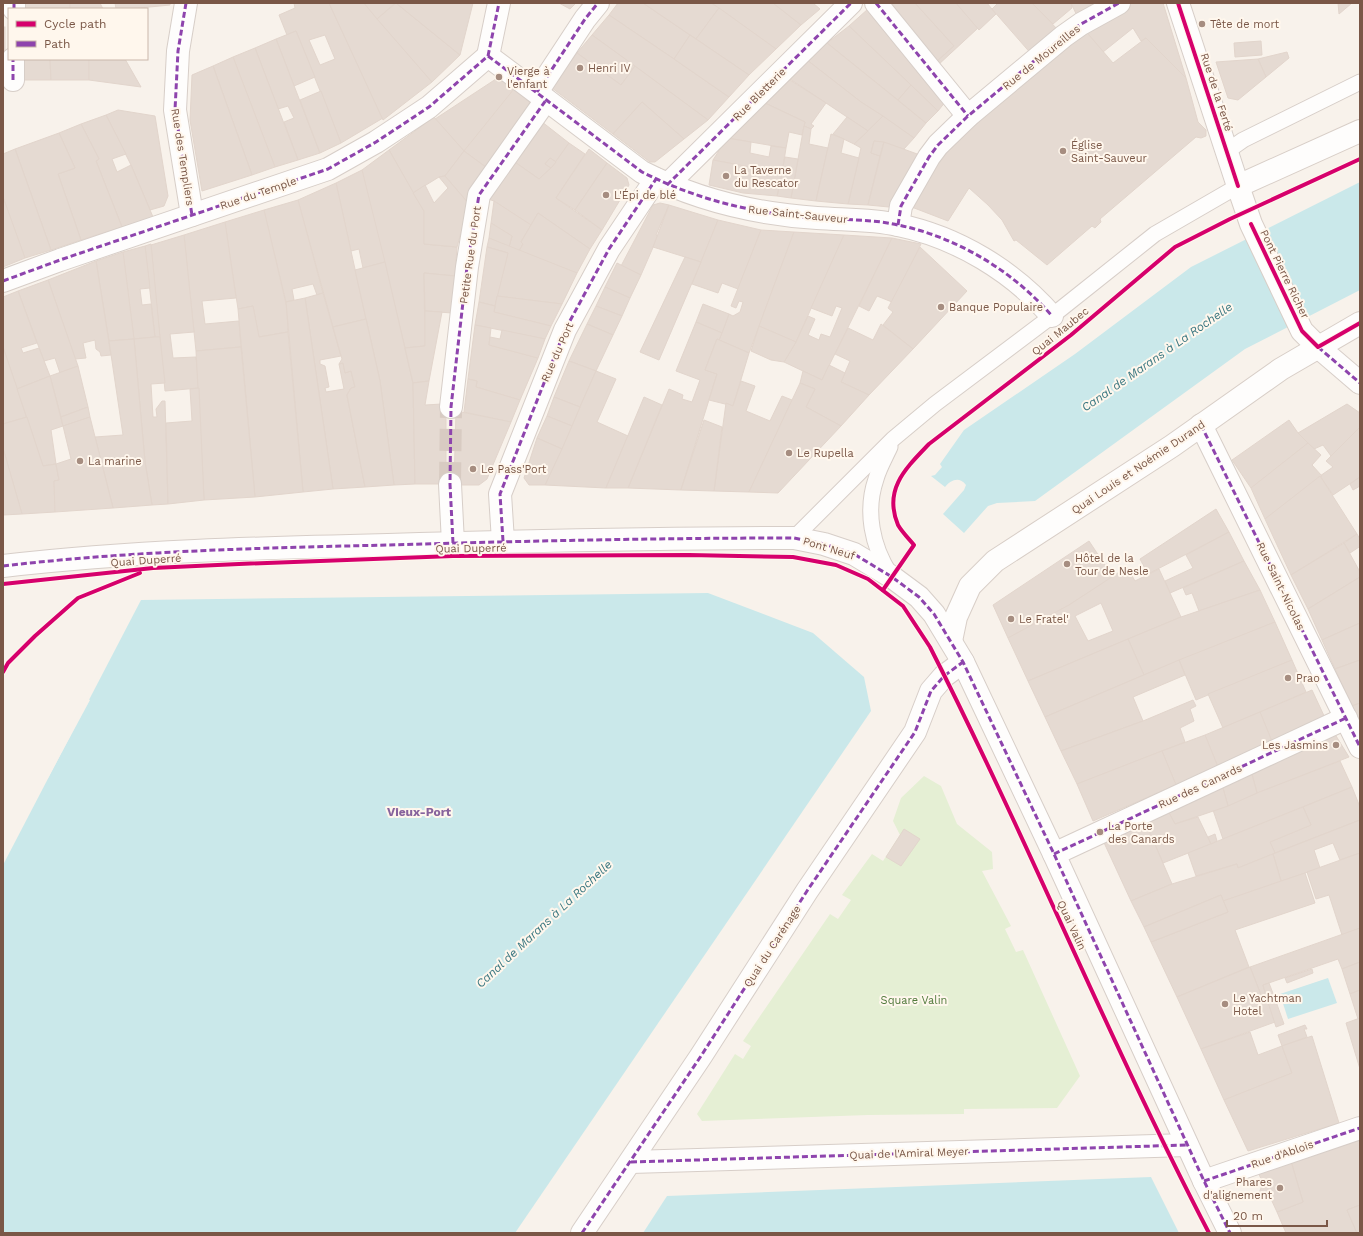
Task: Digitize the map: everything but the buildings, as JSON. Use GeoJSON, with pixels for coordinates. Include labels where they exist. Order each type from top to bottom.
{"type":"FeatureCollection","features":[{"type":"Feature","properties":{"kind":"street","name":"Rue des Templiers"},"geometry":{"type":"LineString","coordinates":[[186,3],[178,51],[175,110],[192,215]]}},
{"type":"Feature","properties":{"kind":"street"},"geometry":{"type":"LineString","coordinates":[[488,56],[499,3]]}},
{"type":"Feature","properties":{"kind":"street","name":"Rue Bletterie"},"geometry":{"type":"LineString","coordinates":[[662,182],[851,3]]}},
{"type":"Feature","properties":{"kind":"street"},"geometry":{"type":"LineString","coordinates":[[876,3],[968,116]]}},
{"type":"Feature","properties":{"kind":"street","name":"Rue de Moureilles"},"geometry":{"type":"LineString","coordinates":[[898,225],[901,206],[929,157],[968,116],[1064,36],[1081,24],[1119,3]]}},
{"type":"Feature","properties":{"kind":"street","name":"Rue de la Ferté"},"geometry":{"type":"LineString","coordinates":[[1178,3],[1238,186]]}},
{"type":"Feature","properties":{"kind":"street","name":"Petite Rue du Port"},"geometry":{"type":"LineString","coordinates":[[451,407],[467,267],[478,195],[541,96],[592,11]]}},
{"type":"Feature","properties":{"kind":"street","name":"Rue du Temple"},"geometry":{"type":"LineString","coordinates":[[3,281],[328,169],[376,142],[429,107],[488,56]]}},
{"type":"Feature","properties":{"kind":"street","name":"Rue Saint-Sauveur"},"geometry":{"type":"LineString","coordinates":[[488,56],[642,172],[662,182],[704,199],[757,211],[898,225],[930,234],[967,250],[1021,283],[1052,316]]}},
{"type":"Feature","properties":{"kind":"street","name":"Quai Maubec"},"geometry":{"type":"LineString","coordinates":[[1238,186],[1360,131]]}},
{"type":"Feature","properties":{"kind":"street","name":"Rue du Port"},"geometry":{"type":"LineString","coordinates":[[503,541],[500,494],[566,330],[609,248],[662,182]]}},
{"type":"Feature","properties":{"kind":"street","name":"Pont Pierre Richer"},"geometry":{"type":"LineString","coordinates":[[1238,186],[1251,224],[1302,331],[1318,346]]}},
{"type":"Feature","properties":{"kind":"street","name":"Quai Louis et Noémie Durand"},"geometry":{"type":"LineString","coordinates":[[951,640],[956,617],[970,586],[995,561],[1202,425],[1269,376],[1318,346],[1360,323]]}},
{"type":"Feature","properties":{"kind":"street"},"geometry":{"type":"LineString","coordinates":[[1318,346],[1360,383]]}},
{"type":"Feature","properties":{"kind":"street","name":"Rue Saint-Nicolas"},"geometry":{"type":"LineString","coordinates":[[1202,425],[1360,747]]}},
{"type":"Feature","properties":{"kind":"street"},"geometry":{"type":"LineString","coordinates":[[450,484],[453,543]]}},
{"type":"Feature","properties":{"kind":"street","name":"Quai Duperré"},"geometry":{"type":"LineString","coordinates":[[3,566],[101,555],[231,549],[503,541],[794,538]]}},
{"type":"Feature","properties":{"kind":"street","name":"Pont Neuf"},"geometry":{"type":"LineString","coordinates":[[794,538],[824,544],[854,554],[892,577],[919,597],[934,614],[951,640]]}},
{"type":"Feature","properties":{"kind":"street","name":"Quai Valin"},"geometry":{"type":"LineString","coordinates":[[951,640],[963,662],[1054,854],[1187,1146],[1230,1233]]}},
{"type":"Feature","properties":{"kind":"street","name":"Quai du Carénage"},"geometry":{"type":"LineString","coordinates":[[582,1233],[631,1162],[808,891],[915,732],[931,692],[944,676],[963,662]]}},
{"type":"Feature","properties":{"kind":"street","name":"Rue des Canards"},"geometry":{"type":"LineString","coordinates":[[1054,854],[1346,718]]}},
{"type":"Feature","properties":{"kind":"street","name":"Rue d'Ablois"},"geometry":{"type":"LineString","coordinates":[[1204,1181],[1360,1128]]}},
{"type":"Feature","properties":{"kind":"street","name":"Quai de l'Amiral Meyer"},"geometry":{"type":"LineString","coordinates":[[631,1162],[1187,1146]]}},
{"type":"Feature","properties":{"kind":"lane"},"geometry":{"type":"LineString","coordinates":[[1226,152],[1243,140],[1360,82]]}},
{"type":"Feature","properties":{"kind":"lane","name":"Quai Maubec"},"geometry":{"type":"LineString","coordinates":[[794,538],[893,439],[935,404],[1052,316],[1154,234],[1238,186]]}},
{"type":"Feature","properties":{"kind":"lane","name":"Quai Maubec"},"geometry":{"type":"LineString","coordinates":[[892,577],[882,562],[873,537],[871,510],[876,479],[893,439]]}},
{"type":"Feature","properties":{"kind":"green space","name":"Square Valin"},"geometry":{"type":"Polygon","coordinates":[[[924,776],[941,786],[957,824],[992,852],[993,869],[982,871],[1011,926],[1005,929],[1016,952],[1023,950],[1080,1076],[1057,1108],[964,1109],[964,1114],[868,1115],[702,1121],[697,1114],[735,1054],[743,1059],[751,1046],[743,1041],[830,914],[838,919],[851,900],[842,895],[872,854],[883,861],[900,835],[893,821],[901,798],[924,776]]]}},
{"type":"Feature","properties":{"kind":"water","name":"Canal de Marans à La Rochelle"},"geometry":{"type":"Polygon","coordinates":[[[1360,182],[1360,290],[1245,349],[1035,501],[997,503],[988,506],[964,533],[943,514],[964,490],[966,485],[961,481],[955,480],[950,482],[945,487],[931,476],[935,475],[942,467],[940,464],[964,430],[1075,354],[1191,267],[1360,182]]]}},
{"type":"Feature","properties":{"kind":"water","name":"Canal de Marans à La Rochelle"},"geometry":{"type":"Polygon","coordinates":[[[708,593],[813,633],[864,677],[871,711],[515,1233],[3,1233],[3,865],[141,600],[708,593]]]}},
{"type":"Feature","properties":{"kind":"water"},"geometry":{"type":"Polygon","coordinates":[[[1328,978],[1337,1003],[1288,1019],[1280,994],[1328,978]]]}},
{"type":"Feature","properties":{"kind":"water"},"geometry":{"type":"Polygon","coordinates":[[[1151,1177],[1179,1233],[643,1233],[667,1196],[1151,1177]]]}},
{"type":"Feature","properties":{"kind":"pier"},"geometry":{"type":"Polygon","coordinates":[[[88,699],[90,700],[48,778],[47,777],[88,699]]]}},
{"type":"Feature","properties":{"kind":"tunnel"},"geometry":{"type":"LineString","coordinates":[[450,484],[451,407]]}},
{"type":"Feature","properties":{"kind":"marked path"},"geometry":{"type":"LineString","coordinates":[[14,3],[14,8]]}},
{"type":"Feature","properties":{"kind":"marked path"},"geometry":{"type":"LineString","coordinates":[[186,3],[178,51],[175,110],[192,215]]}},
{"type":"Feature","properties":{"kind":"marked path"},"geometry":{"type":"LineString","coordinates":[[488,56],[499,3]]}},
{"type":"Feature","properties":{"kind":"marked path"},"geometry":{"type":"LineString","coordinates":[[537,92],[585,19],[598,3]]}},
{"type":"Feature","properties":{"kind":"marked path"},"geometry":{"type":"LineString","coordinates":[[667,185],[851,3]]}},
{"type":"Feature","properties":{"kind":"marked path"},"geometry":{"type":"LineString","coordinates":[[876,3],[968,116]]}},
{"type":"Feature","properties":{"kind":"marked path"},"geometry":{"type":"LineString","coordinates":[[898,225],[901,206],[929,157],[938,145],[968,116],[1064,36],[1081,24],[1119,3]]}},
{"type":"Feature","properties":{"kind":"marked path"},"geometry":{"type":"LineString","coordinates":[[488,56],[642,172],[663,182],[705,198],[749,209],[794,216],[858,220],[898,225],[941,238],[962,247],[1002,271],[1020,284],[1052,316]]}},
{"type":"Feature","properties":{"kind":"marked path"},"geometry":{"type":"LineString","coordinates":[[3,281],[60,260],[328,169],[376,142],[429,107],[488,56]]}},
{"type":"Feature","properties":{"kind":"marked path"},"geometry":{"type":"LineString","coordinates":[[13,60],[13,80]]}},
{"type":"Feature","properties":{"kind":"marked path"},"geometry":{"type":"LineString","coordinates":[[453,543],[450,484],[451,407],[467,267],[479,195],[546,100]]}},
{"type":"Feature","properties":{"kind":"marked path"},"geometry":{"type":"LineString","coordinates":[[503,541],[500,494],[565,330],[609,249],[656,179]]}},
{"type":"Feature","properties":{"kind":"marked path"},"geometry":{"type":"LineString","coordinates":[[1318,347],[1360,383]]}},
{"type":"Feature","properties":{"kind":"marked path"},"geometry":{"type":"LineString","coordinates":[[1201,425],[1360,747]]}},
{"type":"Feature","properties":{"kind":"marked path"},"geometry":{"type":"LineString","coordinates":[[3,566],[99,557],[195,551],[642,539],[794,538],[824,544],[854,554],[892,577],[919,597],[934,614],[963,662],[1054,854],[1204,1181],[1230,1233]]}},
{"type":"Feature","properties":{"kind":"marked path"},"geometry":{"type":"LineString","coordinates":[[582,1233],[701,1056],[807,891],[915,732],[931,691],[944,676],[963,662]]}},
{"type":"Feature","properties":{"kind":"marked path"},"geometry":{"type":"LineString","coordinates":[[1054,854],[1346,718]]}},
{"type":"Feature","properties":{"kind":"marked path"},"geometry":{"type":"LineString","coordinates":[[1204,1181],[1360,1128]]}},
{"type":"Feature","properties":{"kind":"marked path"},"geometry":{"type":"LineString","coordinates":[[631,1162],[1187,1145]]}},
{"type":"Feature","properties":{"kind":"cycle path"},"geometry":{"type":"LineString","coordinates":[[1178,3],[1238,186]]}},
{"type":"Feature","properties":{"kind":"cycle path"},"geometry":{"type":"LineString","coordinates":[[883,590],[914,545],[898,525],[894,512],[893,501],[895,490],[905,471],[929,444],[1071,335],[1175,247],[1230,219],[1360,159]]}},
{"type":"Feature","properties":{"kind":"cycle path"},"geometry":{"type":"LineString","coordinates":[[1251,224],[1302,331],[1318,347],[1360,323]]}},
{"type":"Feature","properties":{"kind":"cycle path"},"geometry":{"type":"LineString","coordinates":[[3,584],[153,568],[453,556],[689,555],[793,557],[836,565],[868,579],[903,606],[930,647],[1001,793],[1137,1088],[1209,1233]]}},
{"type":"Feature","properties":{"kind":"cycle path"},"geometry":{"type":"LineString","coordinates":[[3,672],[8,663],[35,636],[78,598],[140,573]]}},
{"type":"Feature","properties":{"kind":"place","name":"Tête de mort"},"geometry":{"type":"Point","coordinates":[1202,24]}},
{"type":"Feature","properties":{"kind":"place","name":"Henri IV"},"geometry":{"type":"Point","coordinates":[580,68]}},
{"type":"Feature","properties":{"kind":"place","name":"Vierge à l'enfant"},"geometry":{"type":"Point","coordinates":[499,77]}},
{"type":"Feature","properties":{"kind":"place","name":"Église Saint-Sauveur"},"geometry":{"type":"Point","coordinates":[1063,151]}},
{"type":"Feature","properties":{"kind":"place","name":"La Taverne du Rescator"},"geometry":{"type":"Point","coordinates":[726,176]}},
{"type":"Feature","properties":{"kind":"place","name":"L'Épi de blé"},"geometry":{"type":"Point","coordinates":[606,195]}},
{"type":"Feature","properties":{"kind":"place","name":"Banque Populaire"},"geometry":{"type":"Point","coordinates":[941,307]}},
{"type":"Feature","properties":{"kind":"place","name":"Le Rupella"},"geometry":{"type":"Point","coordinates":[789,453]}},
{"type":"Feature","properties":{"kind":"place","name":"La marine"},"geometry":{"type":"Point","coordinates":[80,461]}},
{"type":"Feature","properties":{"kind":"place","name":"Le Pass'Port"},"geometry":{"type":"Point","coordinates":[473,469]}},
{"type":"Feature","properties":{"kind":"place","name":"Hôtel de la Tour de Nesle"},"geometry":{"type":"Point","coordinates":[1067,564]}},
{"type":"Feature","properties":{"kind":"place","name":"Le Fratel'"},"geometry":{"type":"Point","coordinates":[1011,619]}},
{"type":"Feature","properties":{"kind":"place","name":"Prao"},"geometry":{"type":"Point","coordinates":[1288,678]}},
{"type":"Feature","properties":{"kind":"place","name":"Les Jasmins"},"geometry":{"type":"Point","coordinates":[1336,745]}},
{"type":"Feature","properties":{"kind":"place","name":"La Porte des Canards"},"geometry":{"type":"Point","coordinates":[1100,832]}},
{"type":"Feature","properties":{"kind":"place","name":"Le Yachtman Hotel"},"geometry":{"type":"Point","coordinates":[1225,1004]}},
{"type":"Feature","properties":{"kind":"place","name":"Phares d'alignement"},"geometry":{"type":"Point","coordinates":[1280,1188]}},
{"type":"Feature","properties":{"kind":"district","name":"Vieux-Port"},"geometry":{"type":"Point","coordinates":[419,812]}}]}
